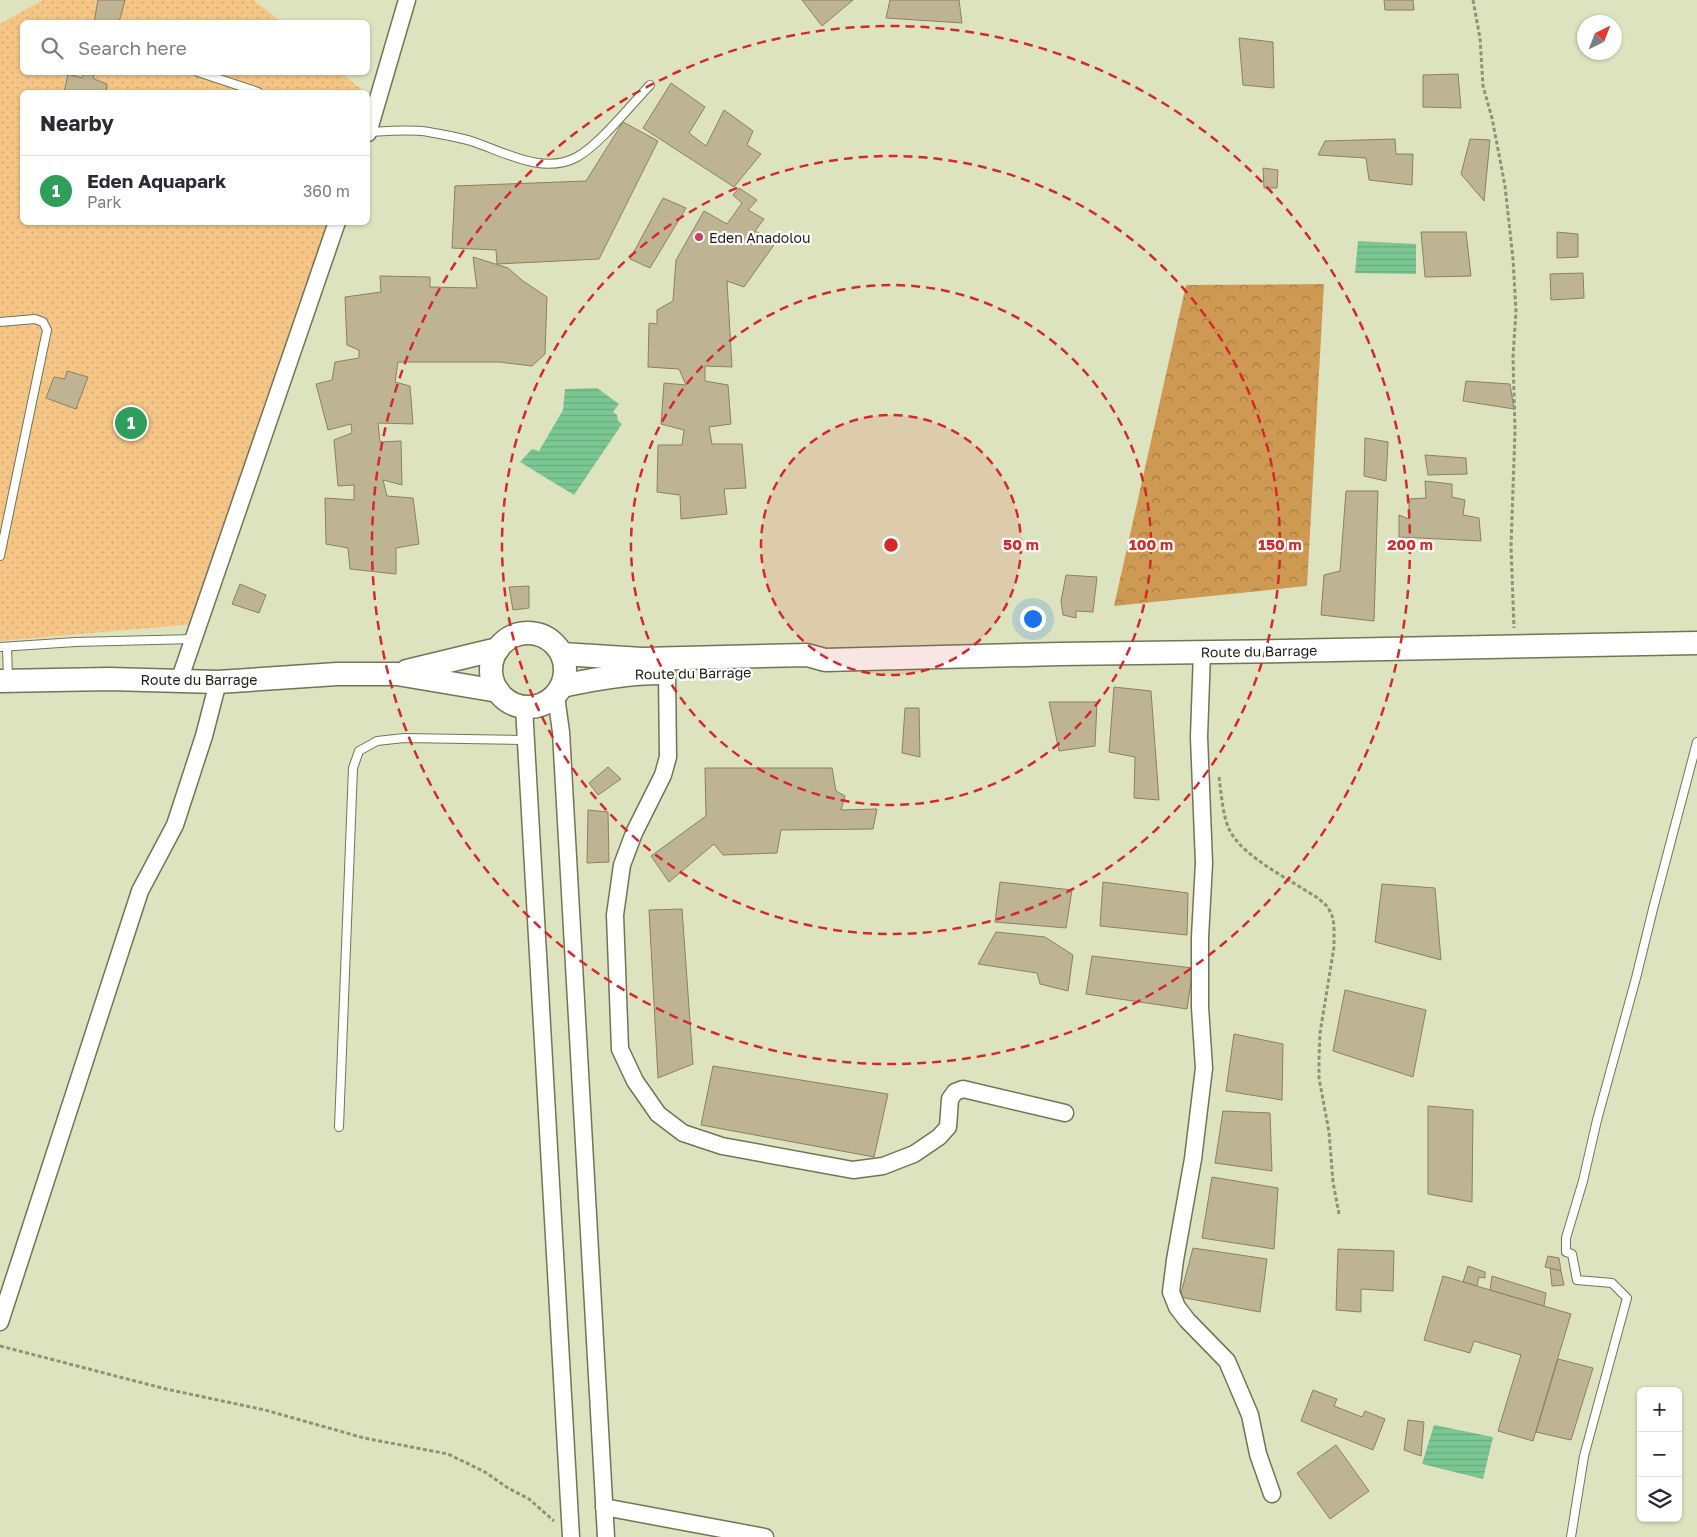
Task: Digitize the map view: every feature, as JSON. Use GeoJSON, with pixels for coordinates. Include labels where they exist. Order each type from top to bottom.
{"type":"FeatureCollection","features":[{"type":"Feature","properties":{"kind":"main road","name":"Route du Barrage"},"geometry":{"type":"LineString","coordinates":[[397,674],[498,649],[501,644],[516,635],[529,633],[544,636],[555,644],[562,654],[642,659],[813,655],[822,660],[1697,643]]}},
{"type":"Feature","properties":{"kind":"main road"},"geometry":{"type":"LineString","coordinates":[[498,649],[493,658],[491,670],[498,691]]}},
{"type":"Feature","properties":{"kind":"main road"},"geometry":{"type":"LineString","coordinates":[[559,691],[566,670],[562,654]]}},
{"type":"Feature","properties":{"kind":"main road","name":"Route du Barrage"},"geometry":{"type":"LineString","coordinates":[[4,681],[108,679],[218,682],[337,674],[397,674],[498,691],[502,697],[514,705],[530,707],[545,704],[559,691],[598,678],[641,673],[800,670],[814,667],[822,660]]}},
{"type":"Feature","properties":{"kind":"street"},"geometry":{"type":"LineString","coordinates":[[370,125],[407,0]]}},
{"type":"Feature","properties":{"kind":"street"},"geometry":{"type":"LineString","coordinates":[[179,681],[336,225]]}},
{"type":"Feature","properties":{"kind":"street"},"geometry":{"type":"LineString","coordinates":[[1202,652],[1199,736],[1204,863],[1200,947],[1200,1007],[1204,1068],[1193,1159],[1175,1260],[1172,1292],[1177,1307],[1182,1314],[1227,1361],[1250,1415],[1258,1454],[1272,1494]]}},
{"type":"Feature","properties":{"kind":"street"},"geometry":{"type":"LineString","coordinates":[[667,674],[668,757],[663,774],[634,833],[622,865],[616,914],[620,1049],[635,1081],[658,1114],[683,1132],[722,1146],[853,1170],[883,1166],[914,1154],[939,1137],[948,1126],[950,1099],[955,1092],[963,1089],[1064,1113]]}},
{"type":"Feature","properties":{"kind":"street"},"geometry":{"type":"LineString","coordinates":[[0,1322],[140,891],[175,825],[204,736],[218,682]]}},
{"type":"Feature","properties":{"kind":"street"},"geometry":{"type":"LineString","coordinates":[[559,691],[606,1537]]}},
{"type":"Feature","properties":{"kind":"street"},"geometry":{"type":"LineString","coordinates":[[524,707],[571,1536]]}},
{"type":"Feature","properties":{"kind":"street"},"geometry":{"type":"LineString","coordinates":[[604,1507],[765,1537]]}},
{"type":"Feature","properties":{"kind":"lane"},"geometry":{"type":"LineString","coordinates":[[207,75],[252,90]]}},
{"type":"Feature","properties":{"kind":"lane"},"geometry":{"type":"LineString","coordinates":[[370,132],[399,130],[428,132],[472,141],[527,161],[551,165],[577,157],[594,144],[650,85]]}},
{"type":"Feature","properties":{"kind":"lane"},"geometry":{"type":"LineString","coordinates":[[0,322],[35,319],[43,322],[47,330],[0,556]]}},
{"type":"Feature","properties":{"kind":"lane"},"geometry":{"type":"LineString","coordinates":[[4,681],[7,664],[4,648],[75,642],[194,638]]}},
{"type":"Feature","properties":{"kind":"lane"},"geometry":{"type":"LineString","coordinates":[[339,1127],[353,768],[359,751],[378,741],[404,738],[525,740]]}},
{"type":"Feature","properties":{"kind":"lane"},"geometry":{"type":"LineString","coordinates":[[1570,1537],[1584,1456],[1627,1298],[1612,1283],[1577,1280],[1572,1254],[1566,1252],[1566,1238],[1583,1181],[1597,1120],[1697,742]]}},
{"type":"Feature","properties":{"kind":"path"},"geometry":{"type":"LineString","coordinates":[[1473,0],[1480,38],[1484,86],[1505,186],[1513,259],[1516,311],[1511,555],[1516,646]]}},
{"type":"Feature","properties":{"kind":"path"},"geometry":{"type":"LineString","coordinates":[[1218,769],[1229,829],[1238,843],[1252,856],[1328,906],[1333,918],[1334,947],[1320,1034],[1319,1078],[1329,1132],[1333,1182],[1339,1214]]}},
{"type":"Feature","properties":{"kind":"path"},"geometry":{"type":"LineString","coordinates":[[0,1346],[166,1389],[264,1410],[364,1438],[448,1454],[485,1472],[508,1488],[529,1499],[571,1536]]}},
{"type":"Feature","properties":{"kind":"green space"},"geometry":{"type":"Polygon","coordinates":[[[1324,284],[1307,586],[1114,606],[1186,285],[1324,284]]]}},
{"type":"Feature","properties":{"kind":"shaded area"},"geometry":{"type":"Polygon","coordinates":[[[43,0],[254,0],[279,20],[20,20],[20,75],[344,75],[362,90],[20,90],[20,225],[327,225],[196,624],[0,641],[0,24],[43,0]]]}},
{"type":"Feature","properties":{"kind":"shaded area"},"geometry":{"type":"Polygon","coordinates":[[[1358,241],[1416,244],[1416,274],[1355,273],[1358,241]]]}},
{"type":"Feature","properties":{"kind":"shaded area"},"geometry":{"type":"Polygon","coordinates":[[[597,388],[619,404],[613,412],[622,424],[574,495],[520,462],[532,449],[539,451],[563,410],[565,389],[597,388]]]}},
{"type":"Feature","properties":{"kind":"shaded area"},"geometry":{"type":"Polygon","coordinates":[[[1434,1425],[1493,1437],[1483,1479],[1422,1464],[1434,1425]]]}},
{"type":"Feature","properties":{"kind":"building"},"geometry":{"type":"Polygon","coordinates":[[[98,0],[125,0],[120,20],[94,20],[98,0]]]}},
{"type":"Feature","properties":{"kind":"building"},"geometry":{"type":"Polygon","coordinates":[[[802,0],[853,0],[822,26],[802,0]]]}},
{"type":"Feature","properties":{"kind":"building"},"geometry":{"type":"Polygon","coordinates":[[[890,0],[959,0],[962,23],[886,18],[890,0]]]}},
{"type":"Feature","properties":{"kind":"building"},"geometry":{"type":"Polygon","coordinates":[[[1384,0],[1413,0],[1414,10],[1385,10],[1384,0]]]}},
{"type":"Feature","properties":{"kind":"building"},"geometry":{"type":"Polygon","coordinates":[[[1239,38],[1273,42],[1274,88],[1243,85],[1239,38]]]}},
{"type":"Feature","properties":{"kind":"building"},"geometry":{"type":"Polygon","coordinates":[[[1458,74],[1461,108],[1423,107],[1423,75],[1458,74]]]}},
{"type":"Feature","properties":{"kind":"building"},"geometry":{"type":"Polygon","coordinates":[[[68,75],[82,78],[83,75],[93,75],[94,79],[107,84],[106,90],[64,90],[68,75]]]}},
{"type":"Feature","properties":{"kind":"building"},"geometry":{"type":"Polygon","coordinates":[[[671,83],[705,107],[689,133],[706,146],[724,110],[753,131],[747,145],[761,154],[734,187],[643,128],[671,83]]]}},
{"type":"Feature","properties":{"kind":"building"},"geometry":{"type":"Polygon","coordinates":[[[623,122],[658,141],[599,259],[497,264],[496,250],[452,248],[455,186],[586,181],[623,122]]]}},
{"type":"Feature","properties":{"kind":"building"},"geometry":{"type":"Polygon","coordinates":[[[1395,139],[1396,154],[1413,154],[1412,185],[1369,180],[1366,158],[1318,155],[1325,141],[1395,139]]]}},
{"type":"Feature","properties":{"kind":"building"},"geometry":{"type":"Polygon","coordinates":[[[1470,139],[1490,140],[1484,201],[1461,174],[1470,139]]]}},
{"type":"Feature","properties":{"kind":"building"},"geometry":{"type":"Polygon","coordinates":[[[1263,168],[1278,170],[1277,188],[1264,188],[1263,168]]]}},
{"type":"Feature","properties":{"kind":"building"},"geometry":{"type":"Polygon","coordinates":[[[739,188],[757,200],[748,210],[764,219],[755,231],[776,242],[744,287],[727,281],[732,367],[705,366],[705,381],[728,385],[731,424],[709,427],[712,444],[742,444],[746,488],[724,489],[727,514],[681,519],[680,495],[657,492],[658,445],[682,445],[684,430],[661,424],[664,383],[686,385],[679,369],[648,367],[649,323],[657,324],[657,310],[673,301],[676,260],[704,211],[727,224],[742,203],[733,195],[739,188]]]}},
{"type":"Feature","properties":{"kind":"building"},"geometry":{"type":"Polygon","coordinates":[[[663,198],[686,208],[650,268],[630,259],[663,198]]]}},
{"type":"Feature","properties":{"kind":"building"},"geometry":{"type":"Polygon","coordinates":[[[1421,232],[1466,232],[1471,276],[1425,277],[1421,232]]]}},
{"type":"Feature","properties":{"kind":"building"},"geometry":{"type":"Polygon","coordinates":[[[1557,232],[1578,234],[1578,257],[1557,258],[1557,232]]]}},
{"type":"Feature","properties":{"kind":"building"},"geometry":{"type":"Polygon","coordinates":[[[473,257],[508,268],[547,297],[545,354],[532,366],[499,362],[398,362],[395,382],[410,386],[413,424],[378,423],[380,442],[401,441],[402,485],[383,480],[387,496],[413,498],[419,544],[396,548],[396,574],[350,569],[348,548],[326,544],[325,498],[354,500],[354,485],[338,486],[334,440],[352,433],[351,424],[328,430],[316,384],[332,380],[335,362],[359,358],[359,350],[347,345],[345,297],[381,292],[380,276],[430,277],[430,287],[477,288],[473,257]]]}},
{"type":"Feature","properties":{"kind":"building"},"geometry":{"type":"Polygon","coordinates":[[[1583,273],[1584,298],[1551,300],[1550,274],[1583,273]]]}},
{"type":"Feature","properties":{"kind":"building"},"geometry":{"type":"Polygon","coordinates":[[[67,371],[88,377],[76,409],[46,398],[54,377],[65,379],[67,371]]]}},
{"type":"Feature","properties":{"kind":"building"},"geometry":{"type":"Polygon","coordinates":[[[1466,381],[1510,384],[1514,409],[1463,401],[1466,381]]]}},
{"type":"Feature","properties":{"kind":"building"},"geometry":{"type":"Polygon","coordinates":[[[1365,438],[1388,442],[1386,481],[1364,476],[1365,438]]]}},
{"type":"Feature","properties":{"kind":"building"},"geometry":{"type":"Polygon","coordinates":[[[1425,455],[1466,458],[1467,474],[1428,475],[1425,455]]]}},
{"type":"Feature","properties":{"kind":"building"},"geometry":{"type":"Polygon","coordinates":[[[1425,481],[1452,484],[1452,497],[1465,500],[1463,515],[1479,518],[1481,541],[1399,537],[1399,515],[1409,519],[1409,499],[1426,498],[1425,481]]]}},
{"type":"Feature","properties":{"kind":"building"},"geometry":{"type":"Polygon","coordinates":[[[1346,491],[1378,491],[1374,621],[1321,615],[1324,575],[1340,571],[1346,491]]]}},
{"type":"Feature","properties":{"kind":"building"},"geometry":{"type":"Polygon","coordinates":[[[1066,575],[1097,577],[1093,612],[1076,611],[1076,618],[1063,615],[1061,601],[1066,575]]]}},
{"type":"Feature","properties":{"kind":"building"},"geometry":{"type":"Polygon","coordinates":[[[240,584],[266,595],[259,613],[232,604],[240,584]]]}},
{"type":"Feature","properties":{"kind":"building"},"geometry":{"type":"Polygon","coordinates":[[[529,586],[529,608],[513,610],[509,587],[529,586]]]}},
{"type":"Feature","properties":{"kind":"building"},"geometry":{"type":"Polygon","coordinates":[[[1114,687],[1151,691],[1159,800],[1134,798],[1135,757],[1109,752],[1114,687]]]}},
{"type":"Feature","properties":{"kind":"building"},"geometry":{"type":"Polygon","coordinates":[[[1049,702],[1097,702],[1095,746],[1059,751],[1049,702]]]}},
{"type":"Feature","properties":{"kind":"building"},"geometry":{"type":"Polygon","coordinates":[[[905,708],[919,708],[920,757],[902,753],[905,708]]]}},
{"type":"Feature","properties":{"kind":"building"},"geometry":{"type":"Polygon","coordinates":[[[608,767],[621,779],[598,795],[589,783],[608,767]]]}},
{"type":"Feature","properties":{"kind":"building"},"geometry":{"type":"Polygon","coordinates":[[[705,768],[832,768],[836,791],[845,796],[841,810],[877,809],[873,829],[781,830],[777,853],[723,855],[714,844],[669,882],[651,856],[706,816],[705,768]]]}},
{"type":"Feature","properties":{"kind":"building"},"geometry":{"type":"Polygon","coordinates":[[[588,810],[608,812],[609,862],[587,863],[588,810]]]}},
{"type":"Feature","properties":{"kind":"building"},"geometry":{"type":"Polygon","coordinates":[[[1000,882],[1072,890],[1066,928],[995,922],[1000,882]]]}},
{"type":"Feature","properties":{"kind":"building"},"geometry":{"type":"Polygon","coordinates":[[[1103,882],[1188,893],[1187,935],[1100,926],[1103,882]]]}},
{"type":"Feature","properties":{"kind":"building"},"geometry":{"type":"Polygon","coordinates":[[[1382,884],[1435,888],[1441,960],[1375,942],[1382,884]]]}},
{"type":"Feature","properties":{"kind":"building"},"geometry":{"type":"Polygon","coordinates":[[[682,909],[693,1064],[658,1078],[649,910],[682,909]]]}},
{"type":"Feature","properties":{"kind":"building"},"geometry":{"type":"Polygon","coordinates":[[[996,932],[1045,937],[1073,955],[1068,991],[1040,984],[1037,973],[978,964],[996,932]]]}},
{"type":"Feature","properties":{"kind":"building"},"geometry":{"type":"Polygon","coordinates":[[[1092,956],[1193,968],[1187,1009],[1086,994],[1092,956]]]}},
{"type":"Feature","properties":{"kind":"building"},"geometry":{"type":"Polygon","coordinates":[[[1345,990],[1426,1010],[1413,1077],[1333,1051],[1345,990]]]}},
{"type":"Feature","properties":{"kind":"building"},"geometry":{"type":"Polygon","coordinates":[[[1234,1034],[1283,1044],[1282,1100],[1226,1091],[1234,1034]]]}},
{"type":"Feature","properties":{"kind":"building"},"geometry":{"type":"Polygon","coordinates":[[[713,1066],[888,1094],[874,1157],[701,1125],[713,1066]]]}},
{"type":"Feature","properties":{"kind":"building"},"geometry":{"type":"Polygon","coordinates":[[[1428,1106],[1473,1110],[1472,1202],[1428,1194],[1428,1106]]]}},
{"type":"Feature","properties":{"kind":"building"},"geometry":{"type":"Polygon","coordinates":[[[1223,1111],[1270,1113],[1272,1171],[1215,1163],[1223,1111]]]}},
{"type":"Feature","properties":{"kind":"building"},"geometry":{"type":"Polygon","coordinates":[[[1212,1177],[1278,1188],[1274,1249],[1202,1238],[1212,1177]]]}},
{"type":"Feature","properties":{"kind":"building"},"geometry":{"type":"Polygon","coordinates":[[[1193,1248],[1267,1259],[1260,1312],[1180,1297],[1193,1248]]]}},
{"type":"Feature","properties":{"kind":"building"},"geometry":{"type":"Polygon","coordinates":[[[1338,1249],[1394,1251],[1393,1291],[1361,1289],[1361,1312],[1336,1310],[1338,1249]]]}},
{"type":"Feature","properties":{"kind":"building"},"geometry":{"type":"Polygon","coordinates":[[[1548,1256],[1559,1258],[1561,1271],[1545,1267],[1548,1256]]]}},
{"type":"Feature","properties":{"kind":"building"},"geometry":{"type":"Polygon","coordinates":[[[1468,1266],[1485,1272],[1485,1278],[1479,1277],[1477,1286],[1463,1282],[1468,1266]]]}},
{"type":"Feature","properties":{"kind":"building"},"geometry":{"type":"Polygon","coordinates":[[[1550,1268],[1561,1271],[1564,1285],[1552,1286],[1550,1268]]]}},
{"type":"Feature","properties":{"kind":"building"},"geometry":{"type":"Polygon","coordinates":[[[1443,1276],[1571,1314],[1533,1441],[1498,1431],[1521,1355],[1474,1341],[1470,1353],[1424,1340],[1443,1276]]]}},
{"type":"Feature","properties":{"kind":"building"},"geometry":{"type":"Polygon","coordinates":[[[1492,1276],[1546,1293],[1544,1306],[1490,1290],[1492,1276]]]}},
{"type":"Feature","properties":{"kind":"building"},"geometry":{"type":"Polygon","coordinates":[[[1558,1359],[1593,1368],[1571,1440],[1536,1432],[1558,1359]]]}},
{"type":"Feature","properties":{"kind":"building"},"geometry":{"type":"Polygon","coordinates":[[[1313,1390],[1337,1399],[1334,1406],[1362,1417],[1365,1411],[1385,1419],[1373,1450],[1301,1421],[1313,1390]]]}},
{"type":"Feature","properties":{"kind":"building"},"geometry":{"type":"Polygon","coordinates":[[[1408,1420],[1424,1422],[1421,1456],[1404,1450],[1408,1420]]]}},
{"type":"Feature","properties":{"kind":"building"},"geometry":{"type":"Polygon","coordinates":[[[1336,1445],[1369,1491],[1330,1519],[1297,1473],[1336,1445]]]}},
{"type":"Feature","properties":{"kind":"place","name":"Eden Anadolou"},"geometry":{"type":"Point","coordinates":[699,237]}},
{"type":"Feature","properties":{"kind":"place","name":"Eden Aquapark"},"geometry":{"type":"Point","coordinates":[131,423]}}]}
